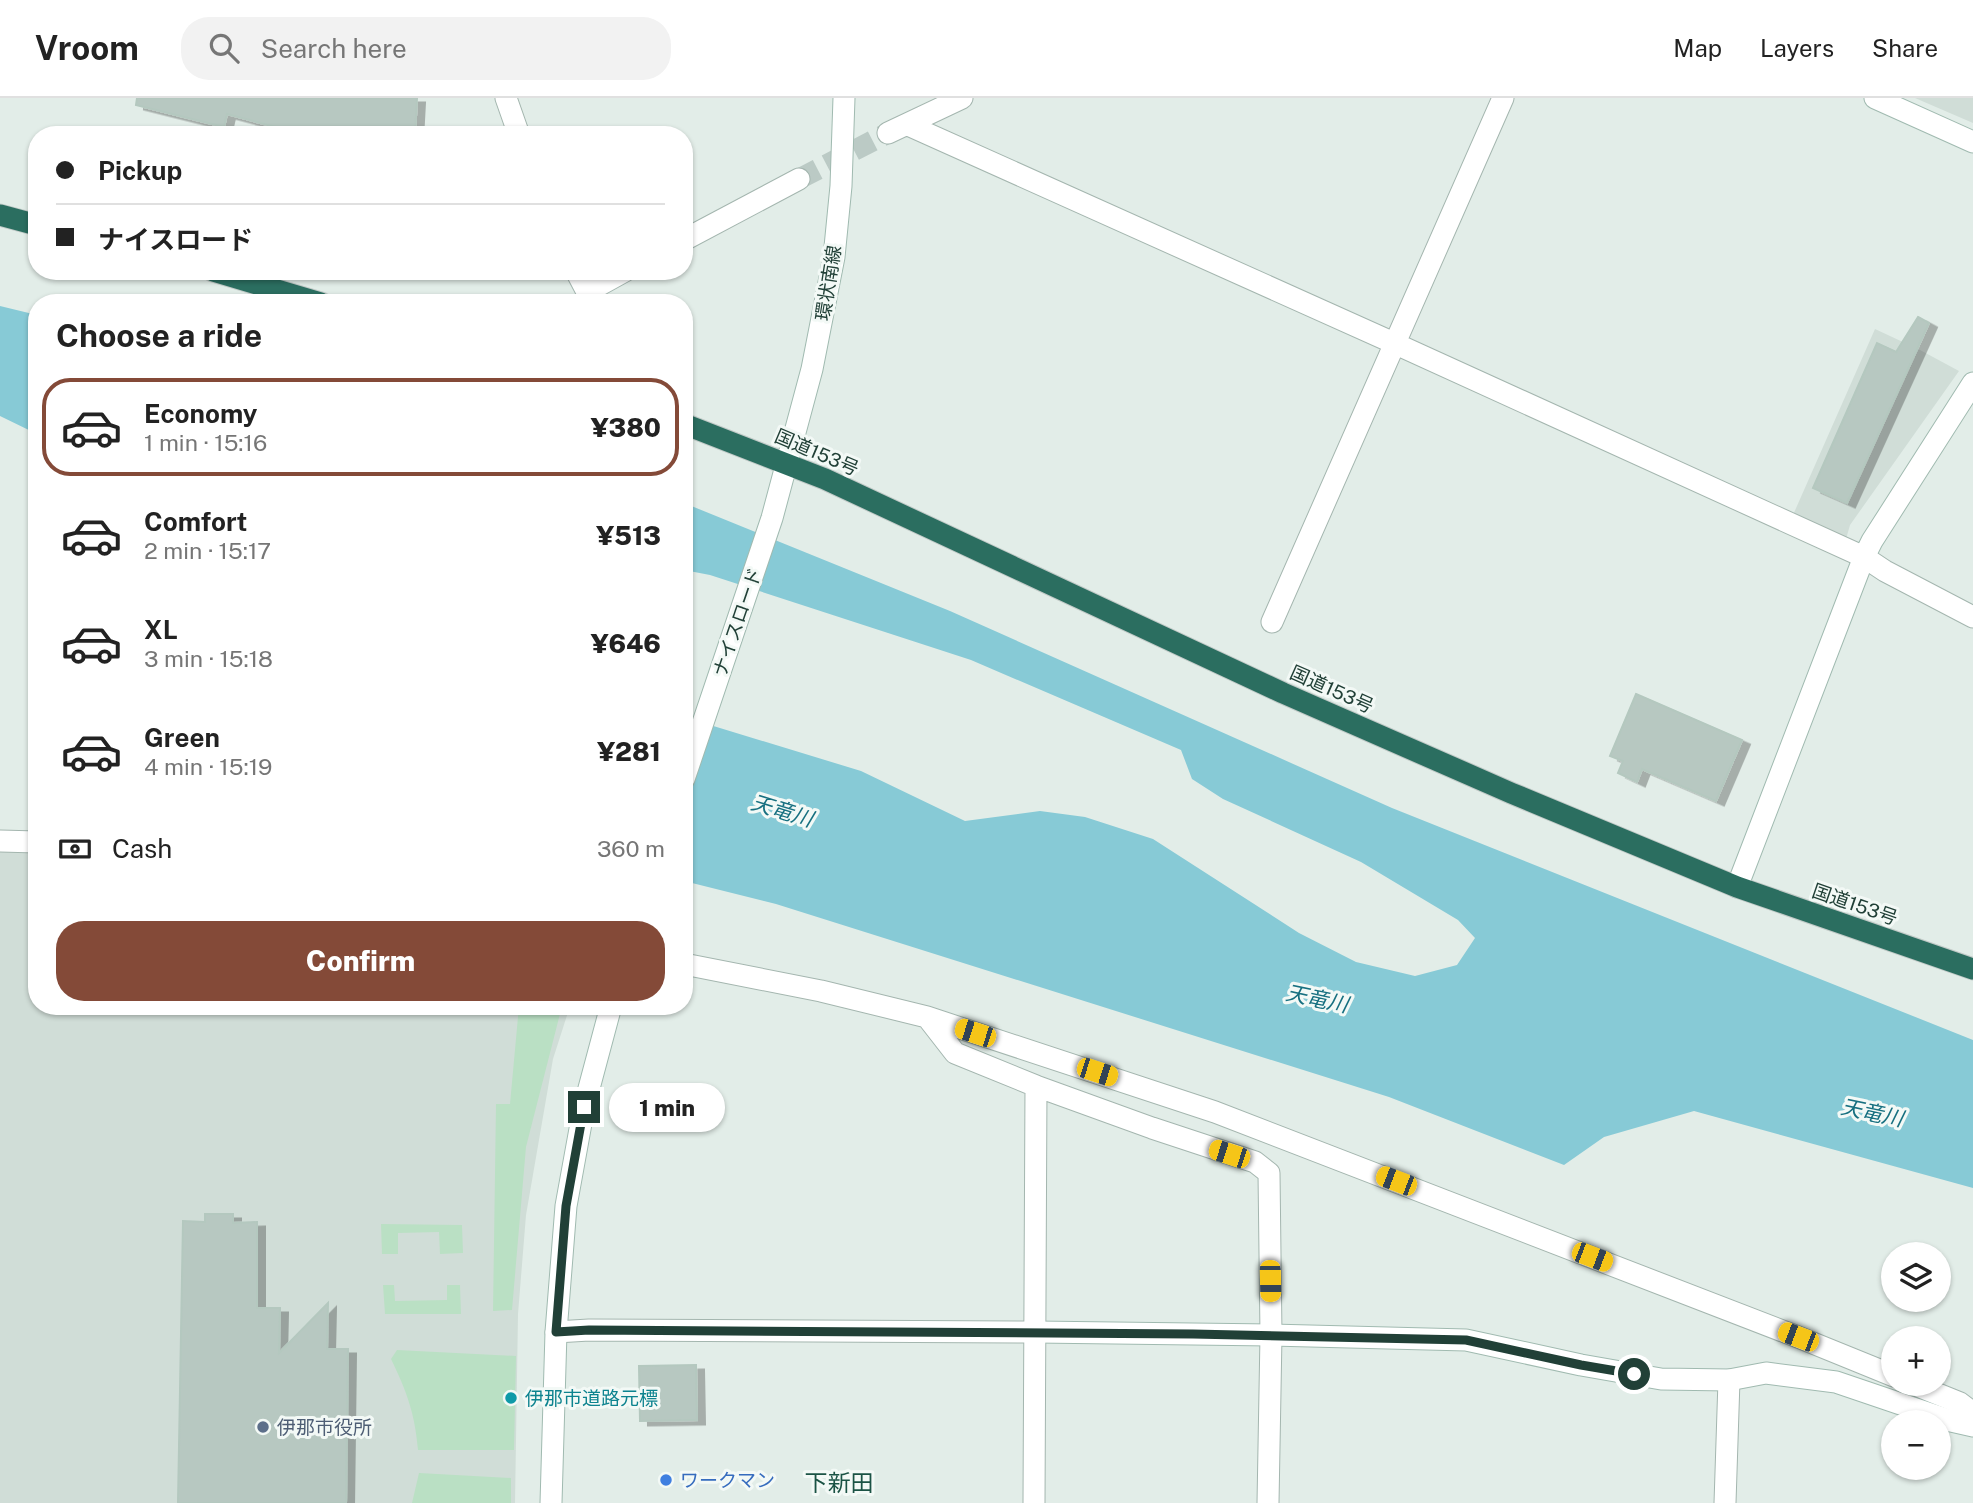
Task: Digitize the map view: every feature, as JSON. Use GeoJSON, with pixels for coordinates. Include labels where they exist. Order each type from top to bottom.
{"type":"FeatureCollection","features":[{"type":"Feature","properties":{"kind":"highway"},"geometry":{"type":"LineString","coordinates":[[0,215],[28,223]]}},
{"type":"Feature","properties":{"kind":"highway"},"geometry":{"type":"LineString","coordinates":[[243,280],[290,294]]}},
{"type":"Feature","properties":{"kind":"highway","name":"国道153号"},"geometry":{"type":"LineString","coordinates":[[693,427],[825,478],[1283,692],[1511,793],[1737,887],[1973,969]]}},
{"type":"Feature","properties":{"kind":"street"},"geometry":{"type":"LineString","coordinates":[[506,98],[516,126]]}},
{"type":"Feature","properties":{"kind":"street","name":"環状南線"},"geometry":{"type":"LineString","coordinates":[[786,463],[812,369],[834,257],[841,186],[844,98]]}},
{"type":"Feature","properties":{"kind":"street"},"geometry":{"type":"LineString","coordinates":[[962,98],[898,129],[1396,344],[1864,557],[1885,571],[1973,617]]}},
{"type":"Feature","properties":{"kind":"street"},"geometry":{"type":"LineString","coordinates":[[1272,622],[1503,98]]}},
{"type":"Feature","properties":{"kind":"street"},"geometry":{"type":"LineString","coordinates":[[1875,98],[1973,142]]}},
{"type":"Feature","properties":{"kind":"street"},"geometry":{"type":"LineString","coordinates":[[693,235],[799,179]]}},
{"type":"Feature","properties":{"kind":"street"},"geometry":{"type":"LineString","coordinates":[[590,294],[612,280]]}},
{"type":"Feature","properties":{"kind":"street"},"geometry":{"type":"LineString","coordinates":[[1737,887],[1864,557],[1973,383]]}},
{"type":"Feature","properties":{"kind":"street","name":"ナイスロード"},"geometry":{"type":"LineString","coordinates":[[693,752],[772,517],[786,463]]}},
{"type":"Feature","properties":{"kind":"street"},"geometry":{"type":"LineString","coordinates":[[0,841],[28,842]]}},
{"type":"Feature","properties":{"kind":"street"},"geometry":{"type":"LineString","coordinates":[[693,966],[821,991],[927,1017],[1215,1112],[1881,1371]]}},
{"type":"Feature","properties":{"kind":"street"},"geometry":{"type":"LineString","coordinates":[[551,1503],[556,1332],[566,1206],[584,1107],[609,1015]]}},
{"type":"Feature","properties":{"kind":"street"},"geometry":{"type":"LineString","coordinates":[[927,1017],[955,1053],[1036,1086],[1255,1162],[1269,1173],[1271,1335],[1268,1503]]}},
{"type":"Feature","properties":{"kind":"street"},"geometry":{"type":"LineString","coordinates":[[1034,1503],[1036,1086]]}},
{"type":"Feature","properties":{"kind":"street"},"geometry":{"type":"LineString","coordinates":[[556,1332],[1035,1332],[1466,1340],[1661,1379],[1729,1380],[1766,1373],[1836,1382],[1973,1426]]}},
{"type":"Feature","properties":{"kind":"street"},"geometry":{"type":"LineString","coordinates":[[1725,1503],[1729,1380]]}},
{"type":"Feature","properties":{"kind":"street"},"geometry":{"type":"LineString","coordinates":[[1942,1396],[1973,1413]]}},
{"type":"Feature","properties":{"kind":"shaded area"},"geometry":{"type":"Polygon","coordinates":[[[1915,98],[1973,98],[1973,123],[1915,98]]]}},
{"type":"Feature","properties":{"kind":"shaded area"},"geometry":{"type":"Polygon","coordinates":[[[1875,329],[1959,371],[1850,525],[1846,539],[1793,515],[1875,329]]]}},
{"type":"Feature","properties":{"kind":"shaded area"},"geometry":{"type":"Polygon","coordinates":[[[0,851],[28,853],[28,1015],[567,1015],[553,1059],[526,1215],[518,1314],[515,1503],[0,1503],[0,851]]]}},
{"type":"Feature","properties":{"kind":"green space"},"geometry":{"type":"Polygon","coordinates":[[[518,1015],[560,1015],[526,1147],[512,1310],[493,1311],[496,1104],[510,1104],[518,1015]]]}},
{"type":"Feature","properties":{"kind":"green space"},"geometry":{"type":"Polygon","coordinates":[[[381,1224],[462,1225],[463,1253],[440,1254],[439,1232],[398,1233],[398,1254],[382,1254],[381,1224]]]}},
{"type":"Feature","properties":{"kind":"green space"},"geometry":{"type":"Polygon","coordinates":[[[383,1285],[394,1285],[395,1301],[447,1300],[447,1285],[460,1285],[461,1314],[385,1314],[383,1285]]]}},
{"type":"Feature","properties":{"kind":"green space"},"geometry":{"type":"Polygon","coordinates":[[[397,1350],[516,1356],[514,1450],[418,1450],[409,1403],[391,1359],[397,1350]]]}},
{"type":"Feature","properties":{"kind":"green space"},"geometry":{"type":"Polygon","coordinates":[[[419,1473],[511,1478],[511,1503],[412,1503],[419,1473]]]}},
{"type":"Feature","properties":{"kind":"water"},"geometry":{"type":"Polygon","coordinates":[[[0,306],[28,313],[28,430],[0,416],[0,306]]]}},
{"type":"Feature","properties":{"kind":"water","name":"天竜川"},"geometry":{"type":"Polygon","coordinates":[[[693,507],[950,611],[1392,808],[1973,1040],[1973,1188],[1694,1111],[1604,1137],[1564,1165],[1389,1097],[776,904],[693,883],[693,720],[861,771],[965,821],[1040,811],[1085,817],[1153,839],[1299,933],[1356,962],[1415,976],[1457,965],[1475,938],[1458,920],[1361,862],[1223,799],[1192,779],[1181,750],[971,660],[693,572],[693,507]]]}},
{"type":"Feature","properties":{"kind":"building"},"geometry":{"type":"Polygon","coordinates":[[[137,98],[417,98],[415,126],[272,126],[227,114],[224,126],[220,126],[136,105],[137,98]]]}},
{"type":"Feature","properties":{"kind":"building"},"geometry":{"type":"Polygon","coordinates":[[[1918,317],[1929,323],[1847,503],[1813,488],[1877,343],[1896,352],[1918,317]]]}},
{"type":"Feature","properties":{"kind":"building"},"geometry":{"type":"Polygon","coordinates":[[[1636,694],[1742,740],[1716,801],[1642,769],[1637,782],[1618,773],[1623,761],[1610,756],[1636,694]]]}},
{"type":"Feature","properties":{"kind":"building","name":"伊那市役所"},"geometry":{"type":"Polygon","coordinates":[[[205,1214],[233,1214],[233,1223],[257,1222],[257,1308],[280,1308],[279,1353],[328,1303],[327,1349],[348,1349],[346,1503],[178,1503],[183,1221],[205,1222],[205,1214]]]}},
{"type":"Feature","properties":{"kind":"building"},"geometry":{"type":"Polygon","coordinates":[[[696,1365],[697,1420],[640,1421],[639,1366],[696,1365]]]}},
{"type":"Feature","properties":{"kind":"tunnel"},"geometry":{"type":"LineString","coordinates":[[799,179],[888,133]]}},
{"type":"Feature","properties":{"kind":"place","name":"伊那市道路元標"},"geometry":{"type":"Point","coordinates":[511,1398]}},
{"type":"Feature","properties":{"kind":"place","name":"伊那市役所"},"geometry":{"type":"Point","coordinates":[263,1427]}},
{"type":"Feature","properties":{"kind":"place","name":"ワークマン"},"geometry":{"type":"Point","coordinates":[666,1480]}},
{"type":"Feature","properties":{"kind":"district","name":"下新田"},"geometry":{"type":"Point","coordinates":[839,1483]}},
{"type":"Feature","properties":{"kind":"route"},"geometry":{"type":"LineString","coordinates":[[584,1107],[566,1206],[556,1332],[1035,1332],[1466,1340],[1634,1374]]}}]}
